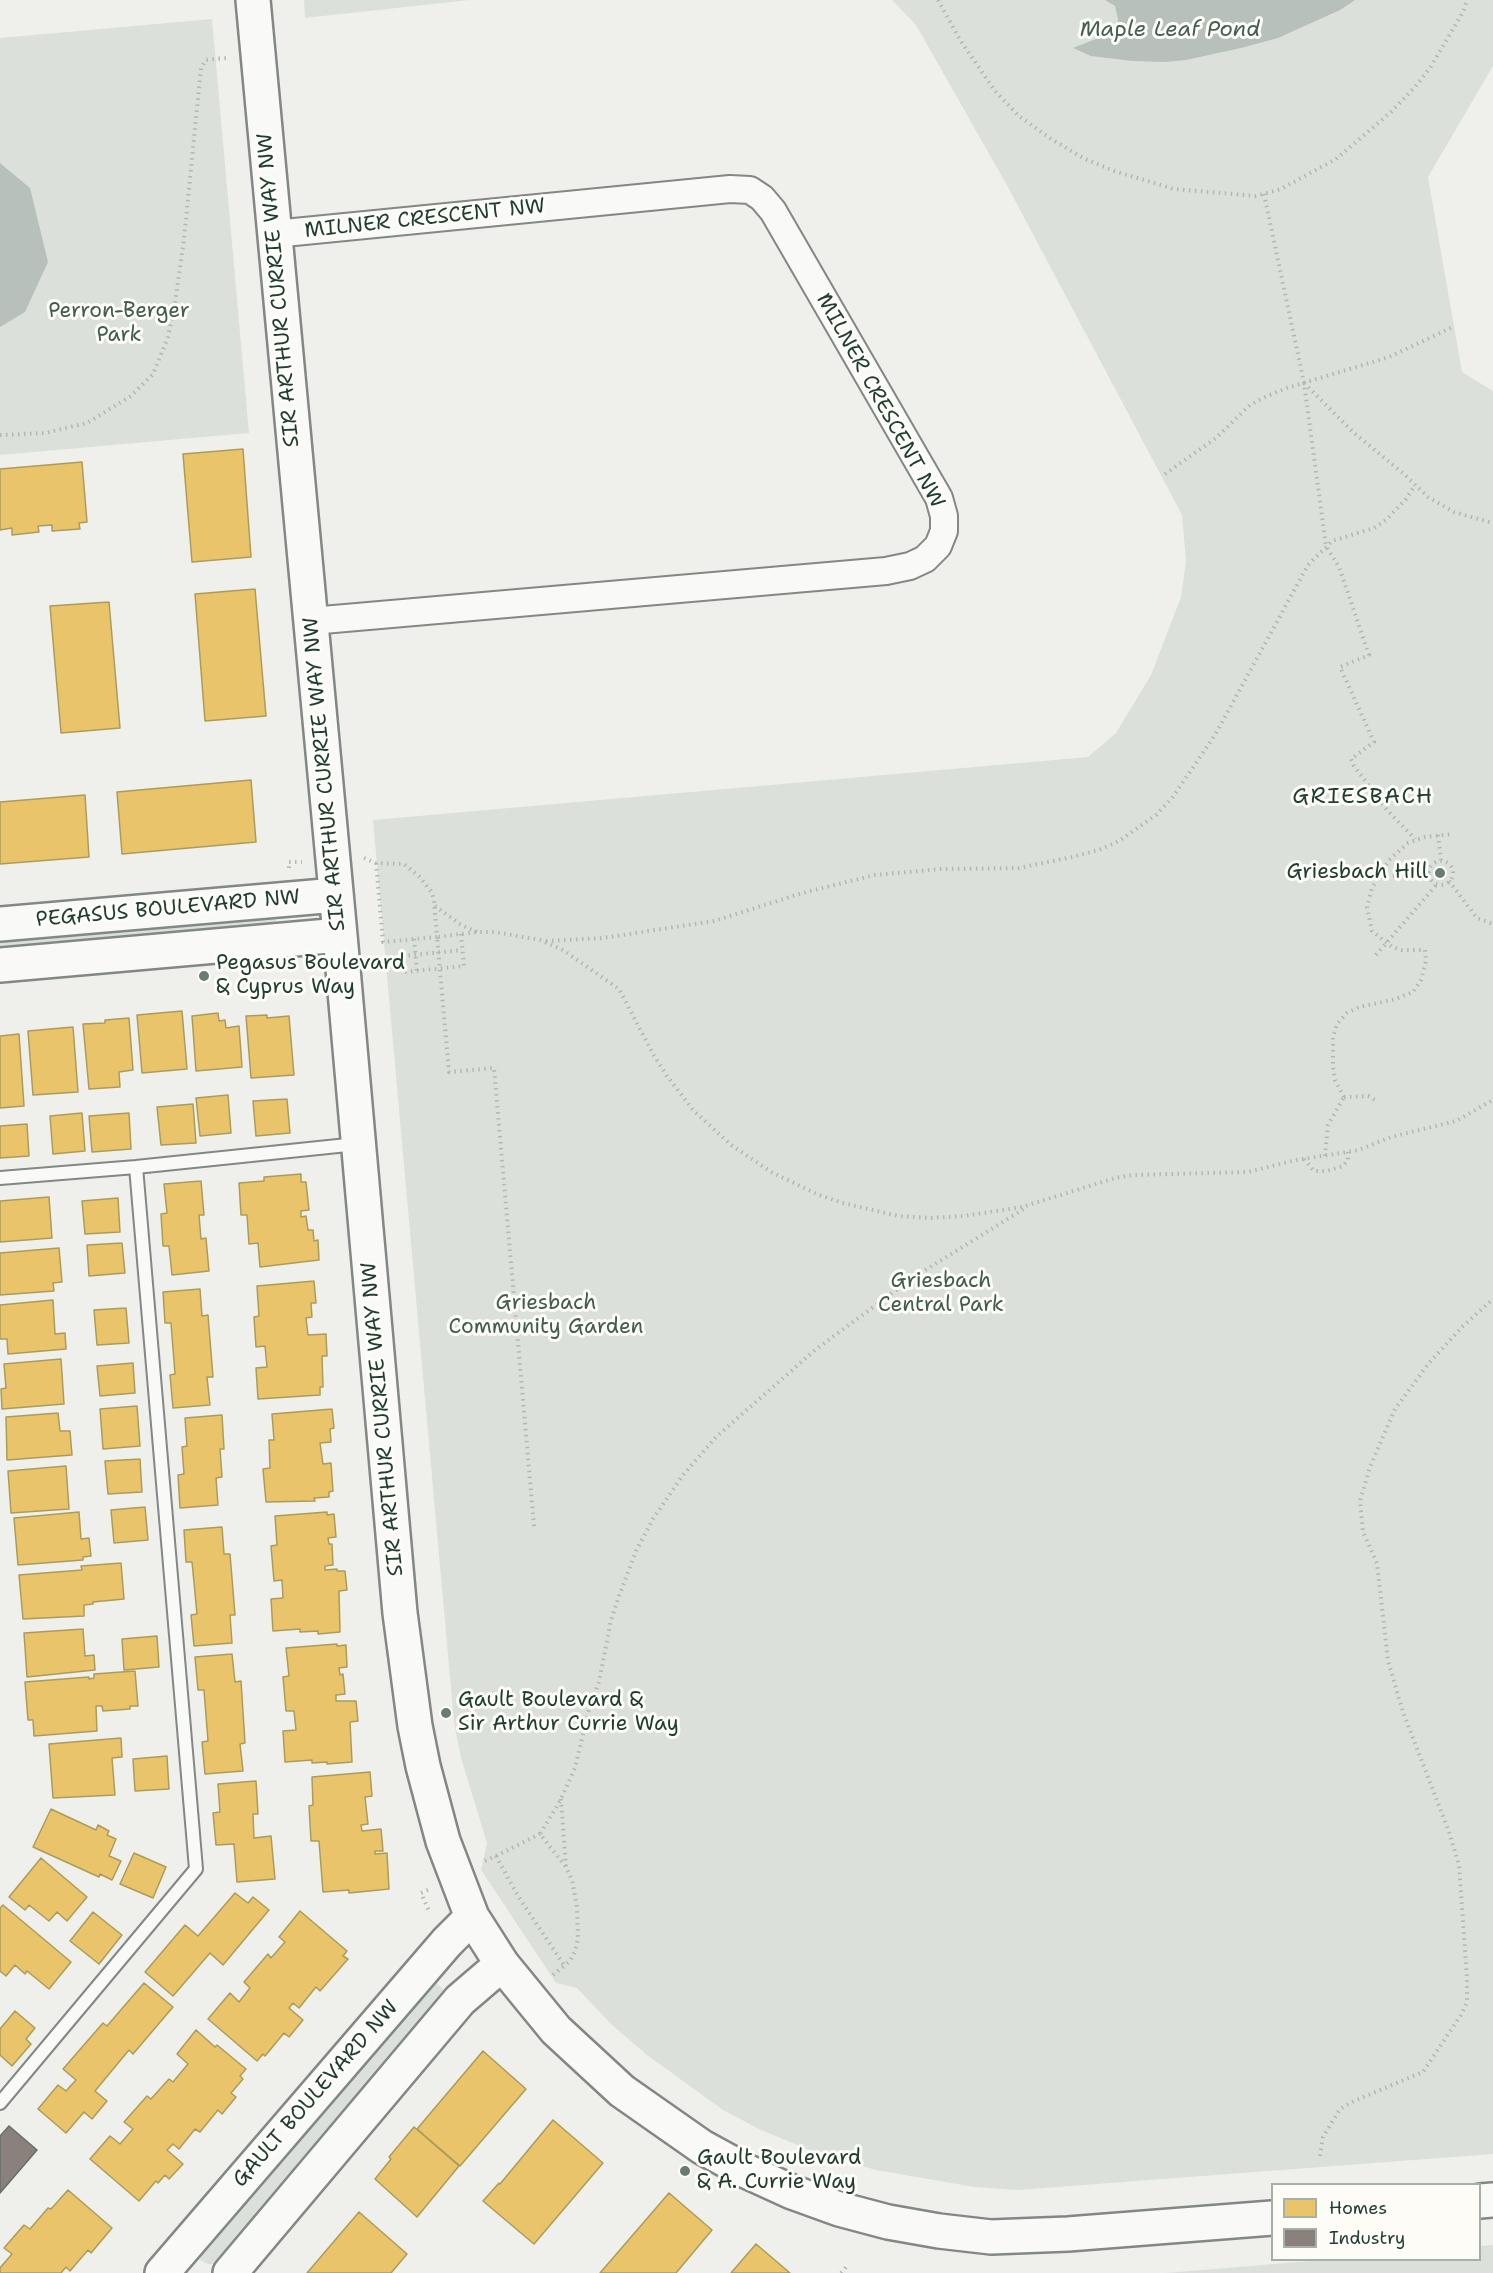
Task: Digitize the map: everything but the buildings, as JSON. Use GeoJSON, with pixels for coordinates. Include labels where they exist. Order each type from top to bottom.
{"type":"FeatureCollection","features":[{"type":"Feature","properties":{"kind":"street","name":"SIR ARTHUR CURRIE WAY NW"},"geometry":{"type":"LineString","coordinates":[[253,0],[400,1613],[415,1726],[423,1766],[443,1841],[471,1917],[502,1964],[527,1996],[580,2054],[622,2091],[702,2147],[792,2192],[839,2209],[888,2222],[991,2237],[1068,2234],[1271,2218]]}},
{"type":"Feature","properties":{"kind":"street","name":"MILNER CRESCENT NW"},"geometry":{"type":"LineString","coordinates":[[274,234],[718,190],[750,190],[762,198],[773,211],[939,498],[944,516],[944,531],[938,546],[925,559],[910,566],[886,571],[311,621]]}},
{"type":"Feature","properties":{"kind":"street","name":"PEGASUS BOULEVARD NW"},"geometry":{"type":"LineString","coordinates":[[0,924],[336,895]]}},
{"type":"Feature","properties":{"kind":"street","name":"PEGASUS BOULEVARD NW"},"geometry":{"type":"LineString","coordinates":[[0,965],[340,935]]}},
{"type":"Feature","properties":{"kind":"street","name":"GAULT BOULEVARD NW"},"geometry":{"type":"LineString","coordinates":[[162,2273],[471,1917]]}},
{"type":"Feature","properties":{"kind":"street"},"geometry":{"type":"LineString","coordinates":[[231,2273],[460,2000],[502,1964]]}},
{"type":"Feature","properties":{"kind":"lane"},"geometry":{"type":"LineString","coordinates":[[0,1178],[136,1167],[359,1144]]}},
{"type":"Feature","properties":{"kind":"lane"},"geometry":{"type":"LineString","coordinates":[[0,2103],[195,1869],[136,1167]]}},
{"type":"Feature","properties":{"kind":"path"},"geometry":{"type":"LineString","coordinates":[[938,0],[960,40],[995,91],[1019,116],[1051,139],[1083,159],[1114,171],[1174,189],[1239,196],[1264,194],[1281,189],[1336,159],[1391,112],[1430,68],[1452,32],[1467,0]]}},
{"type":"Feature","properties":{"kind":"path"},"geometry":{"type":"LineString","coordinates":[[0,435],[45,433],[87,423],[131,396],[153,374],[168,338],[175,303],[184,239],[201,68],[206,60],[257,55]]}},
{"type":"Feature","properties":{"kind":"path"},"geometry":{"type":"LineString","coordinates":[[1264,194],[1304,383],[1326,546],[1339,567],[1369,655],[1340,667],[1374,742],[1351,759],[1387,810],[1415,839]]}},
{"type":"Feature","properties":{"kind":"path"},"geometry":{"type":"LineString","coordinates":[[1165,474],[1216,438],[1250,405],[1304,383],[1389,357],[1453,327]]}},
{"type":"Feature","properties":{"kind":"path"},"geometry":{"type":"LineString","coordinates":[[1304,383],[1354,433],[1428,497],[1454,512],[1493,523]]}},
{"type":"Feature","properties":{"kind":"path"},"geometry":{"type":"LineString","coordinates":[[542,941],[603,938],[714,921],[806,892],[875,874],[941,869],[1019,868],[1099,850],[1119,841],[1156,815],[1172,798],[1215,735],[1308,565],[1332,541],[1380,524],[1397,509],[1415,485]]}},
{"type":"Feature","properties":{"kind":"path"},"geometry":{"type":"LineString","coordinates":[[1344,1097],[1335,1080],[1333,1066],[1333,1037],[1337,1024],[1347,1013],[1359,1007],[1409,994],[1424,975],[1426,961],[1425,950],[1402,950],[1386,944],[1372,931],[1368,917],[1368,898],[1377,877],[1394,854],[1415,839],[1453,834]]}},
{"type":"Feature","properties":{"kind":"path"},"geometry":{"type":"LineString","coordinates":[[1438,835],[1441,860]]}},
{"type":"Feature","properties":{"kind":"path"},"geometry":{"type":"LineString","coordinates":[[1441,860],[1449,863],[1454,874],[1449,882],[1437,884],[1432,880],[1430,873],[1432,866],[1441,860]]}},
{"type":"Feature","properties":{"kind":"path"},"geometry":{"type":"LineString","coordinates":[[1363,879],[1430,873]]}},
{"type":"Feature","properties":{"kind":"path"},"geometry":{"type":"LineString","coordinates":[[1449,882],[1477,918],[1493,924]]}},
{"type":"Feature","properties":{"kind":"path"},"geometry":{"type":"LineString","coordinates":[[1376,955],[1437,884]]}},
{"type":"Feature","properties":{"kind":"path"},"geometry":{"type":"LineString","coordinates":[[435,905],[461,925],[477,932]]}},
{"type":"Feature","properties":{"kind":"path"},"geometry":{"type":"LineString","coordinates":[[534,1526],[494,1068],[449,1072],[437,937],[477,932],[505,933],[542,941],[569,954],[619,989],[653,1054],[693,1110],[744,1155],[793,1184],[843,1203],[898,1216],[930,1218],[964,1216],[1031,1204],[1115,1178],[1155,1174],[1248,1172],[1304,1159],[1359,1150],[1391,1137],[1456,1121],[1493,1100]]}},
{"type":"Feature","properties":{"kind":"path"},"geometry":{"type":"LineString","coordinates":[[461,934],[464,966],[404,972],[403,956],[462,950]]}},
{"type":"Feature","properties":{"kind":"path"},"geometry":{"type":"LineString","coordinates":[[414,939],[417,971]]}},
{"type":"Feature","properties":{"kind":"path"},"geometry":{"type":"LineString","coordinates":[[1344,1097],[1368,1096],[1377,1101]]}},
{"type":"Feature","properties":{"kind":"path"},"geometry":{"type":"LineString","coordinates":[[1325,1156],[1328,1125],[1344,1097]]}},
{"type":"Feature","properties":{"kind":"path"},"geometry":{"type":"LineString","coordinates":[[1304,1159],[1314,1171],[1326,1171],[1342,1166],[1348,1160],[1348,1152]]}},
{"type":"Feature","properties":{"kind":"path"},"geometry":{"type":"LineString","coordinates":[[496,1856],[540,1834],[561,1798],[575,1768],[589,1709],[599,1682],[611,1620],[625,1578],[647,1528],[694,1461],[730,1423],[815,1350],[923,1271],[1031,1204]]}},
{"type":"Feature","properties":{"kind":"path"},"geometry":{"type":"LineString","coordinates":[[1320,2156],[1323,2137],[1340,2109],[1423,2072],[1461,2015],[1467,2002],[1459,1865],[1449,1832],[1403,1712],[1388,1661],[1377,1563],[1363,1532],[1360,1501],[1374,1457],[1395,1409],[1441,1348],[1493,1299]]}},
{"type":"Feature","properties":{"kind":"path"},"geometry":{"type":"LineString","coordinates":[[561,1798],[566,1868]]}},
{"type":"Feature","properties":{"kind":"path"},"geometry":{"type":"LineString","coordinates":[[540,1834],[566,1868],[572,1880],[577,1907],[578,1939],[570,1961],[564,1965]]}},
{"type":"Feature","properties":{"kind":"path"},"geometry":{"type":"LineString","coordinates":[[841,2273],[847,2266]]}},
{"type":"Feature","properties":{"kind":"green space"},"geometry":{"type":"Polygon","coordinates":[[[304,0],[470,0],[305,18],[304,0]]]}},
{"type":"Feature","properties":{"kind":"green space","name":"Griesbach Central Park"},"geometry":{"type":"Polygon","coordinates":[[[892,0],[1493,0],[1493,66],[1428,177],[1462,372],[1493,391],[1493,2154],[1018,2190],[974,2187],[876,2170],[817,2153],[761,2130],[723,2110],[647,2055],[612,2025],[577,1988],[556,1983],[481,1870],[487,1843],[461,1758],[454,1722],[373,820],[1088,757],[1116,733],[1151,675],[1181,597],[1186,561],[1182,515],[1009,189],[916,25],[892,0]]]}},
{"type":"Feature","properties":{"kind":"green space","name":"Perron-Berger Park"},"geometry":{"type":"Polygon","coordinates":[[[212,19],[249,433],[0,455],[0,38],[212,19]]]}},
{"type":"Feature","properties":{"kind":"green space"},"geometry":{"type":"Polygon","coordinates":[[[275,912],[276,925],[0,951],[0,937],[275,912]]]}},
{"type":"Feature","properties":{"kind":"green space"},"geometry":{"type":"Polygon","coordinates":[[[431,1978],[445,1991],[215,2264],[207,2264],[200,2260],[200,2249],[431,1978]]]}},
{"type":"Feature","properties":{"kind":"green space"},"geometry":{"type":"Polygon","coordinates":[[[1493,2245],[1493,2273],[1166,2273],[1310,2261],[1481,2261],[1481,2246],[1493,2245]]]}},
{"type":"Feature","properties":{"kind":"water","name":"Maple Leaf Pond"},"geometry":{"type":"Polygon","coordinates":[[[1105,0],[1355,0],[1340,10],[1278,38],[1186,60],[1165,62],[1091,56],[1073,48],[1117,29],[1118,19],[1115,6],[1105,0]]]}},
{"type":"Feature","properties":{"kind":"water"},"geometry":{"type":"Polygon","coordinates":[[[0,163],[30,188],[48,262],[25,312],[0,327],[0,163]]]}},
{"type":"Feature","properties":{"kind":"place","name":"Griesbach Hill"},"geometry":{"type":"Point","coordinates":[1440,873]}},
{"type":"Feature","properties":{"kind":"place","name":"Pegasus Boulevard & Cyprus Way"},"geometry":{"type":"Point","coordinates":[204,976]}},
{"type":"Feature","properties":{"kind":"place","name":"Gault Boulevard & Sir Arthur Currie Way"},"geometry":{"type":"Point","coordinates":[446,1713]}},
{"type":"Feature","properties":{"kind":"place","name":"Gault Boulevard & A. Currie Way"},"geometry":{"type":"Point","coordinates":[685,2171]}},
{"type":"Feature","properties":{"kind":"district","name":"GRIESBACH"},"geometry":{"type":"Point","coordinates":[1363,797]}},
{"type":"Feature","properties":{"kind":"park label","name":"Griesbach Community Garden"},"geometry":{"type":"Point","coordinates":[546,1316]}}]}
